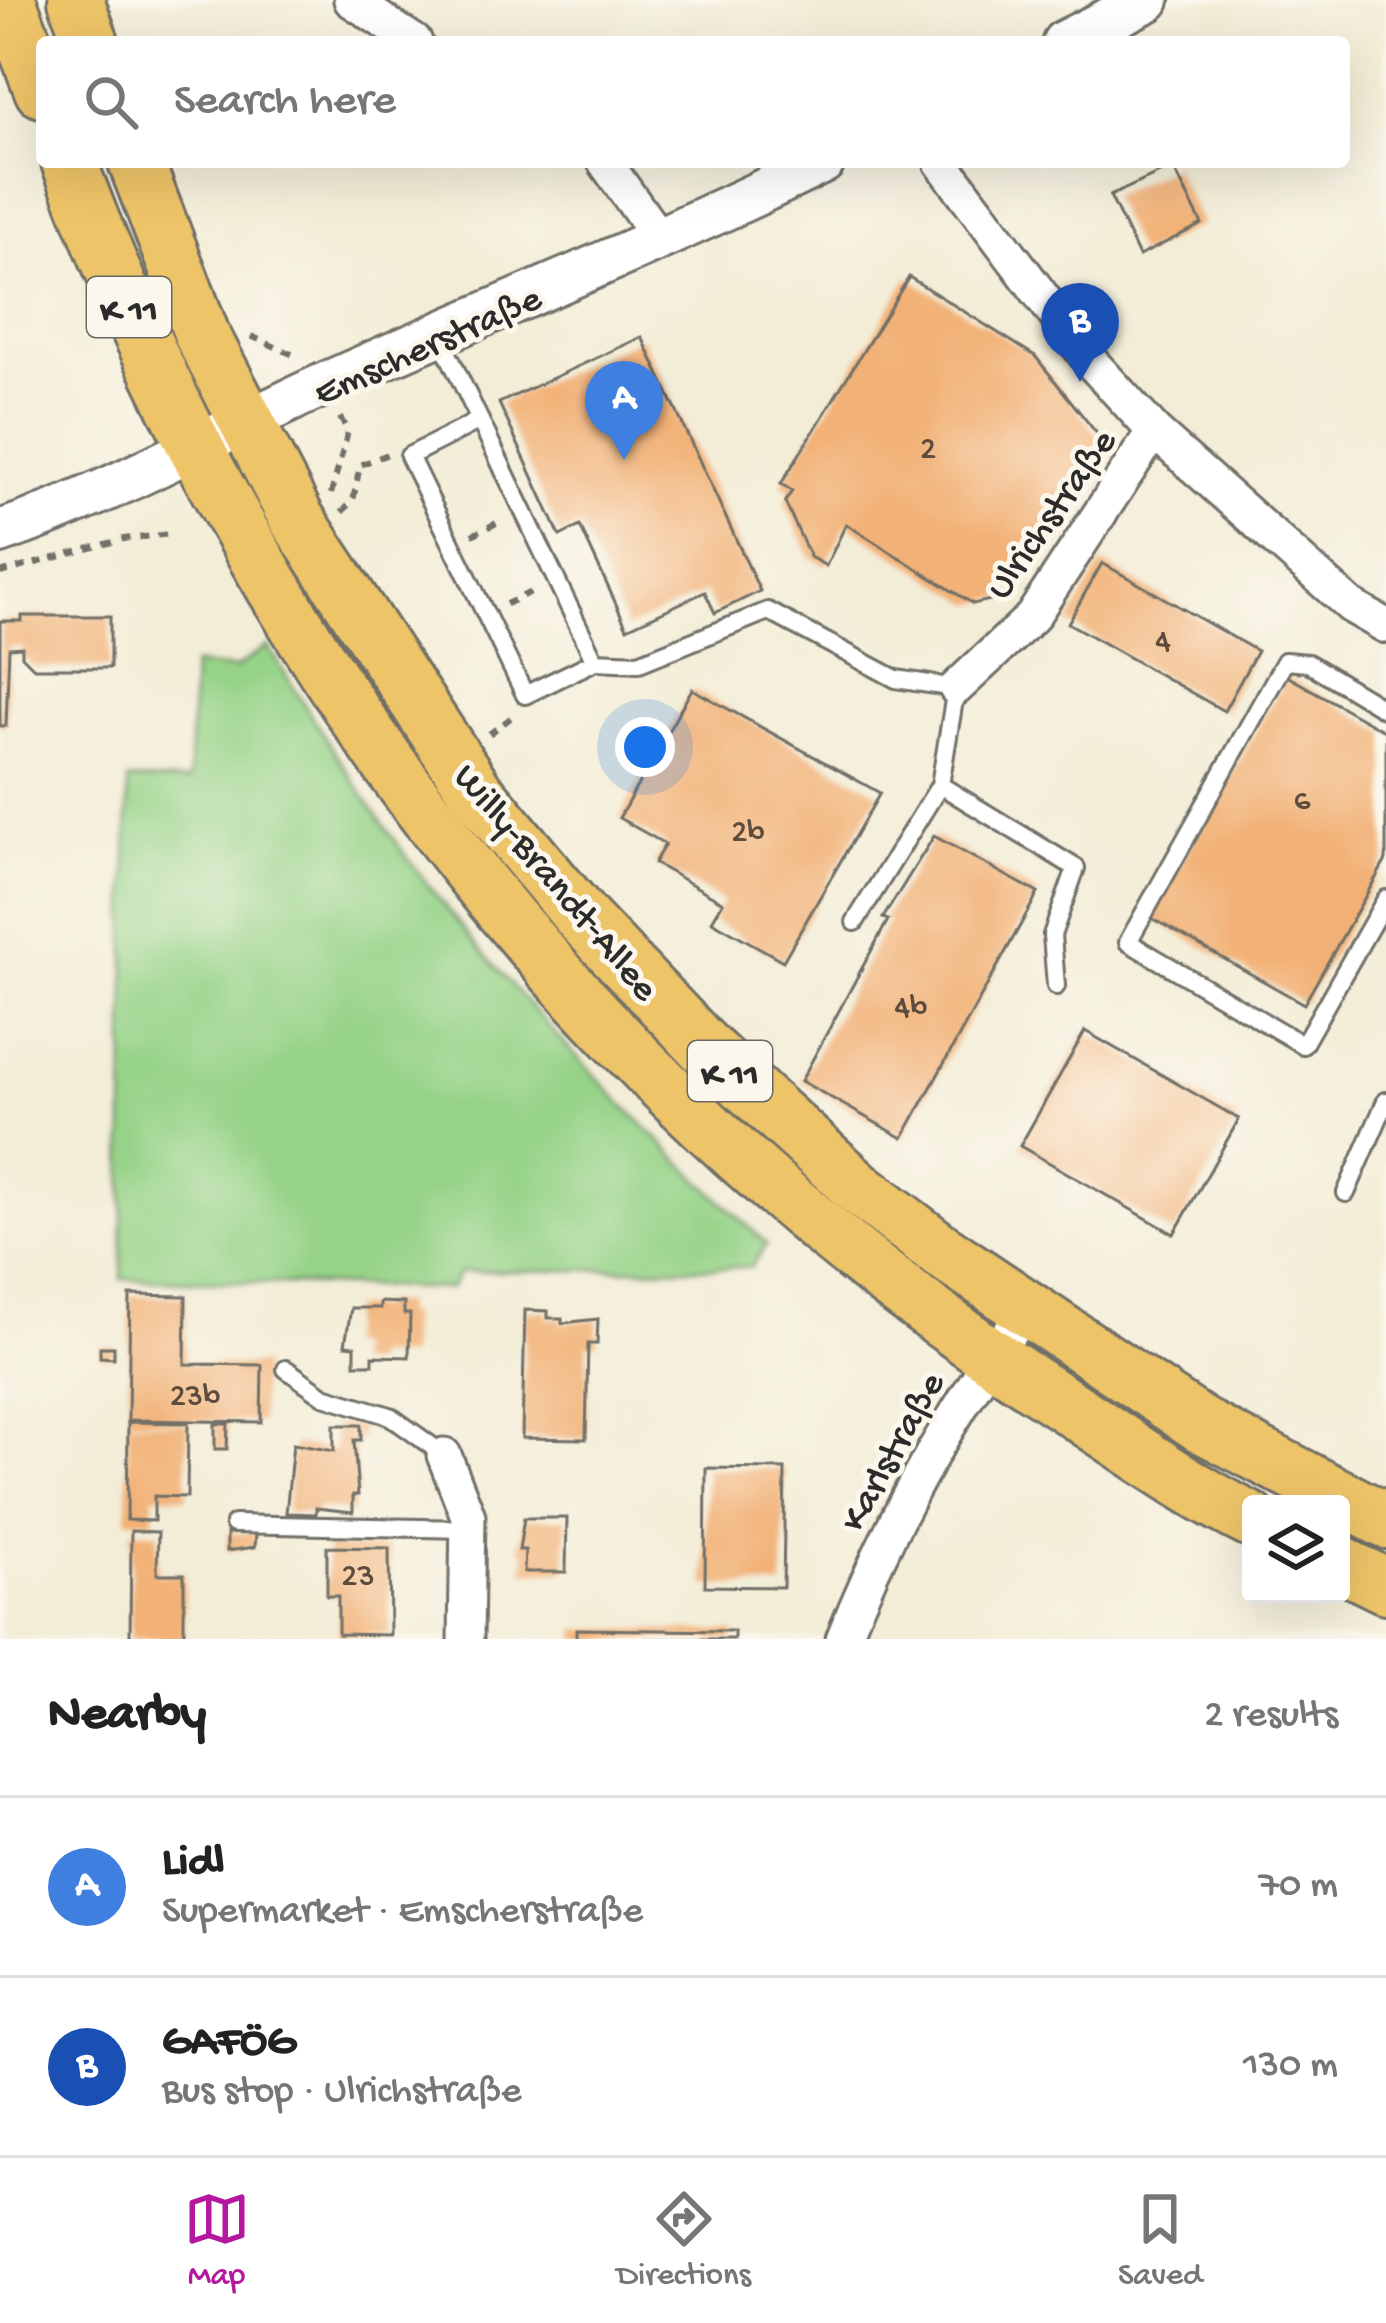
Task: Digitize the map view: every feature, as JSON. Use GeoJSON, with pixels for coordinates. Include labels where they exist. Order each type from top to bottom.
{"type":"FeatureCollection","features":[{"type":"Feature","properties":{"kind":"main road"},"geometry":{"type":"LineString","coordinates":[[8,0],[36,74]]}},
{"type":"Feature","properties":{"kind":"main road"},"geometry":{"type":"LineString","coordinates":[[76,0],[89,36]]}},
{"type":"Feature","properties":{"kind":"main road","name":"Willy-Brandt-Allee"},"geometry":{"type":"LineString","coordinates":[[72,168],[194,450],[246,547],[370,742],[504,918],[616,1040],[827,1235],[992,1358],[1242,1514]]}},
{"type":"Feature","properties":{"kind":"main road","name":"Willy-Brandt-Allee"},"geometry":{"type":"LineString","coordinates":[[138,168],[202,335],[297,519],[475,790],[582,918],[706,1049],[856,1186],[1025,1311],[1200,1424],[1386,1521]]}},
{"type":"Feature","properties":{"kind":"main road"},"geometry":{"type":"LineString","coordinates":[[1350,1568],[1386,1586]]}},
{"type":"Feature","properties":{"kind":"street"},"geometry":{"type":"LineString","coordinates":[[352,0],[406,36]]}},
{"type":"Feature","properties":{"kind":"street"},"geometry":{"type":"LineString","coordinates":[[1076,36],[1148,0]]}},
{"type":"Feature","properties":{"kind":"street"},"geometry":{"type":"LineString","coordinates":[[609,168],[660,240]]}},
{"type":"Feature","properties":{"kind":"street","name":"Emscherstraße"},"geometry":{"type":"LineString","coordinates":[[0,532],[56,513],[321,386],[660,240],[810,168]]}},
{"type":"Feature","properties":{"kind":"street","name":"Ulrichstraße"},"geometry":{"type":"LineString","coordinates":[[945,168],[1090,362],[1154,431],[1352,606],[1386,626]]}},
{"type":"Feature","properties":{"kind":"street","name":"Ulrichstraße"},"geometry":{"type":"LineString","coordinates":[[956,688],[1032,617],[1154,431]]}},
{"type":"Feature","properties":{"kind":"street","name":"Karlstraße"},"geometry":{"type":"LineString","coordinates":[[843,1639],[904,1501],[1025,1311]]}},
{"type":"Feature","properties":{"kind":"street"},"geometry":{"type":"LineString","coordinates":[[444,1455],[468,1529],[466,1639]]}},
{"type":"Feature","properties":{"kind":"lane"},"geometry":{"type":"LineString","coordinates":[[440,337],[595,661]]}},
{"type":"Feature","properties":{"kind":"lane"},"geometry":{"type":"LineString","coordinates":[[480,420],[410,456],[525,695],[595,661],[639,663],[768,611],[896,680],[956,688],[940,784],[855,922]]}},
{"type":"Feature","properties":{"kind":"lane"},"geometry":{"type":"LineString","coordinates":[[1386,710],[1308,663],[1285,662],[1128,942],[1303,1045],[1386,898]]}},
{"type":"Feature","properties":{"kind":"lane"},"geometry":{"type":"LineString","coordinates":[[940,784],[1076,868],[1052,935],[1056,986]]}},
{"type":"Feature","properties":{"kind":"lane"},"geometry":{"type":"LineString","coordinates":[[1346,1193],[1386,1101]]}},
{"type":"Feature","properties":{"kind":"lane"},"geometry":{"type":"LineString","coordinates":[[286,1369],[324,1396],[390,1416],[444,1455]]}},
{"type":"Feature","properties":{"kind":"lane"},"geometry":{"type":"LineString","coordinates":[[234,1524],[468,1529]]}},
{"type":"Feature","properties":{"kind":"path"},"geometry":{"type":"LineString","coordinates":[[246,333],[260,345],[303,358],[348,431],[330,499],[335,519],[353,501],[360,465],[384,453],[410,456]]}},
{"type":"Feature","properties":{"kind":"path"},"geometry":{"type":"LineString","coordinates":[[452,544],[523,510]]}},
{"type":"Feature","properties":{"kind":"path"},"geometry":{"type":"LineString","coordinates":[[0,573],[124,539],[172,534]]}},
{"type":"Feature","properties":{"kind":"path"},"geometry":{"type":"LineString","coordinates":[[486,614],[557,580]]}},
{"type":"Feature","properties":{"kind":"path"},"geometry":{"type":"LineString","coordinates":[[473,742],[512,722],[525,695]]}},
{"type":"Feature","properties":{"kind":"green space"},"geometry":{"type":"Polygon","coordinates":[[[268,646],[367,800],[470,937],[593,1073],[767,1244],[751,1267],[460,1272],[450,1289],[122,1279],[128,780],[189,781],[193,665],[235,669],[268,646]]]}},
{"type":"Feature","properties":{"kind":"building"},"geometry":{"type":"Polygon","coordinates":[[[1174,168],[1202,224],[1139,256],[1110,196],[1174,168]]]}},
{"type":"Feature","properties":{"kind":"building"},"geometry":{"type":"Polygon","coordinates":[[[909,277],[1035,356],[1102,440],[1004,597],[973,604],[846,524],[826,566],[810,557],[785,502],[792,491],[781,484],[909,277]]]}},
{"type":"Feature","properties":{"kind":"building"},"geometry":{"type":"Polygon","coordinates":[[[642,337],[760,591],[715,613],[705,592],[627,628],[580,526],[560,536],[499,403],[642,337]]]}},
{"type":"Feature","properties":{"kind":"building"},"geometry":{"type":"Polygon","coordinates":[[[1102,563],[1257,651],[1224,711],[1068,623],[1102,563]]]}},
{"type":"Feature","properties":{"kind":"building"},"geometry":{"type":"Polygon","coordinates":[[[22,616],[110,616],[110,668],[34,668],[22,656],[22,647],[9,648],[6,726],[0,726],[0,621],[22,621],[22,616]]]}},
{"type":"Feature","properties":{"kind":"building"},"geometry":{"type":"Polygon","coordinates":[[[1287,676],[1386,732],[1386,860],[1304,1004],[1150,917],[1287,676]]]}},
{"type":"Feature","properties":{"kind":"building"},"geometry":{"type":"Polygon","coordinates":[[[692,689],[880,793],[783,961],[712,921],[723,902],[654,863],[665,844],[619,818],[692,689]]]}},
{"type":"Feature","properties":{"kind":"building"},"geometry":{"type":"Polygon","coordinates":[[[934,836],[1038,893],[903,1138],[801,1081],[888,920],[883,918],[934,836]]]}},
{"type":"Feature","properties":{"kind":"building"},"geometry":{"type":"Polygon","coordinates":[[[1085,1031],[1239,1119],[1174,1234],[1020,1146],[1085,1031]]]}},
{"type":"Feature","properties":{"kind":"building"},"geometry":{"type":"Polygon","coordinates":[[[130,1295],[186,1296],[185,1364],[262,1365],[261,1422],[128,1420],[130,1295]]]}},
{"type":"Feature","properties":{"kind":"building"},"geometry":{"type":"Polygon","coordinates":[[[380,1302],[404,1303],[404,1314],[410,1314],[409,1357],[373,1356],[373,1364],[355,1364],[355,1346],[345,1345],[351,1308],[380,1308],[380,1302]]]}},
{"type":"Feature","properties":{"kind":"building"},"geometry":{"type":"Polygon","coordinates":[[[525,1310],[548,1311],[548,1318],[562,1318],[562,1323],[598,1319],[597,1344],[588,1344],[586,1439],[522,1438],[525,1310]]]}},
{"type":"Feature","properties":{"kind":"building"},"geometry":{"type":"Polygon","coordinates":[[[100,1347],[114,1347],[114,1358],[100,1357],[100,1347]]]}},
{"type":"Feature","properties":{"kind":"building"},"geometry":{"type":"Polygon","coordinates":[[[128,1422],[188,1423],[187,1497],[154,1496],[154,1521],[127,1520],[128,1422]]]}},
{"type":"Feature","properties":{"kind":"building"},"geometry":{"type":"Polygon","coordinates":[[[215,1424],[228,1424],[227,1449],[215,1449],[215,1424]]]}},
{"type":"Feature","properties":{"kind":"building"},"geometry":{"type":"Polygon","coordinates":[[[334,1425],[361,1425],[361,1440],[354,1440],[358,1495],[353,1495],[353,1512],[316,1508],[316,1514],[286,1513],[293,1444],[334,1451],[334,1425]]]}},
{"type":"Feature","properties":{"kind":"building"},"geometry":{"type":"Polygon","coordinates":[[[706,1468],[785,1469],[783,1587],[705,1586],[706,1468]]]}},
{"type":"Feature","properties":{"kind":"building"},"geometry":{"type":"Polygon","coordinates":[[[524,1518],[567,1518],[566,1572],[524,1572],[525,1550],[519,1550],[524,1518]]]}},
{"type":"Feature","properties":{"kind":"building"},"geometry":{"type":"Polygon","coordinates":[[[131,1531],[158,1532],[157,1574],[184,1574],[184,1639],[130,1639],[131,1531]]]}},
{"type":"Feature","properties":{"kind":"building"},"geometry":{"type":"Polygon","coordinates":[[[227,1533],[256,1533],[255,1547],[227,1551],[227,1533]]]}},
{"type":"Feature","properties":{"kind":"building"},"geometry":{"type":"Polygon","coordinates":[[[327,1547],[389,1548],[390,1635],[338,1634],[338,1596],[327,1596],[327,1547]]]}},
{"type":"Feature","properties":{"kind":"building"},"geometry":{"type":"Polygon","coordinates":[[[576,1629],[734,1631],[734,1639],[576,1639],[576,1629]]]}},
{"type":"Feature","properties":{"kind":"place","name":"GAFÖG"},"geometry":{"type":"Point","coordinates":[1080,382]}},
{"type":"Feature","properties":{"kind":"place","name":"Lidl"},"geometry":{"type":"Point","coordinates":[624,460]}}]}
